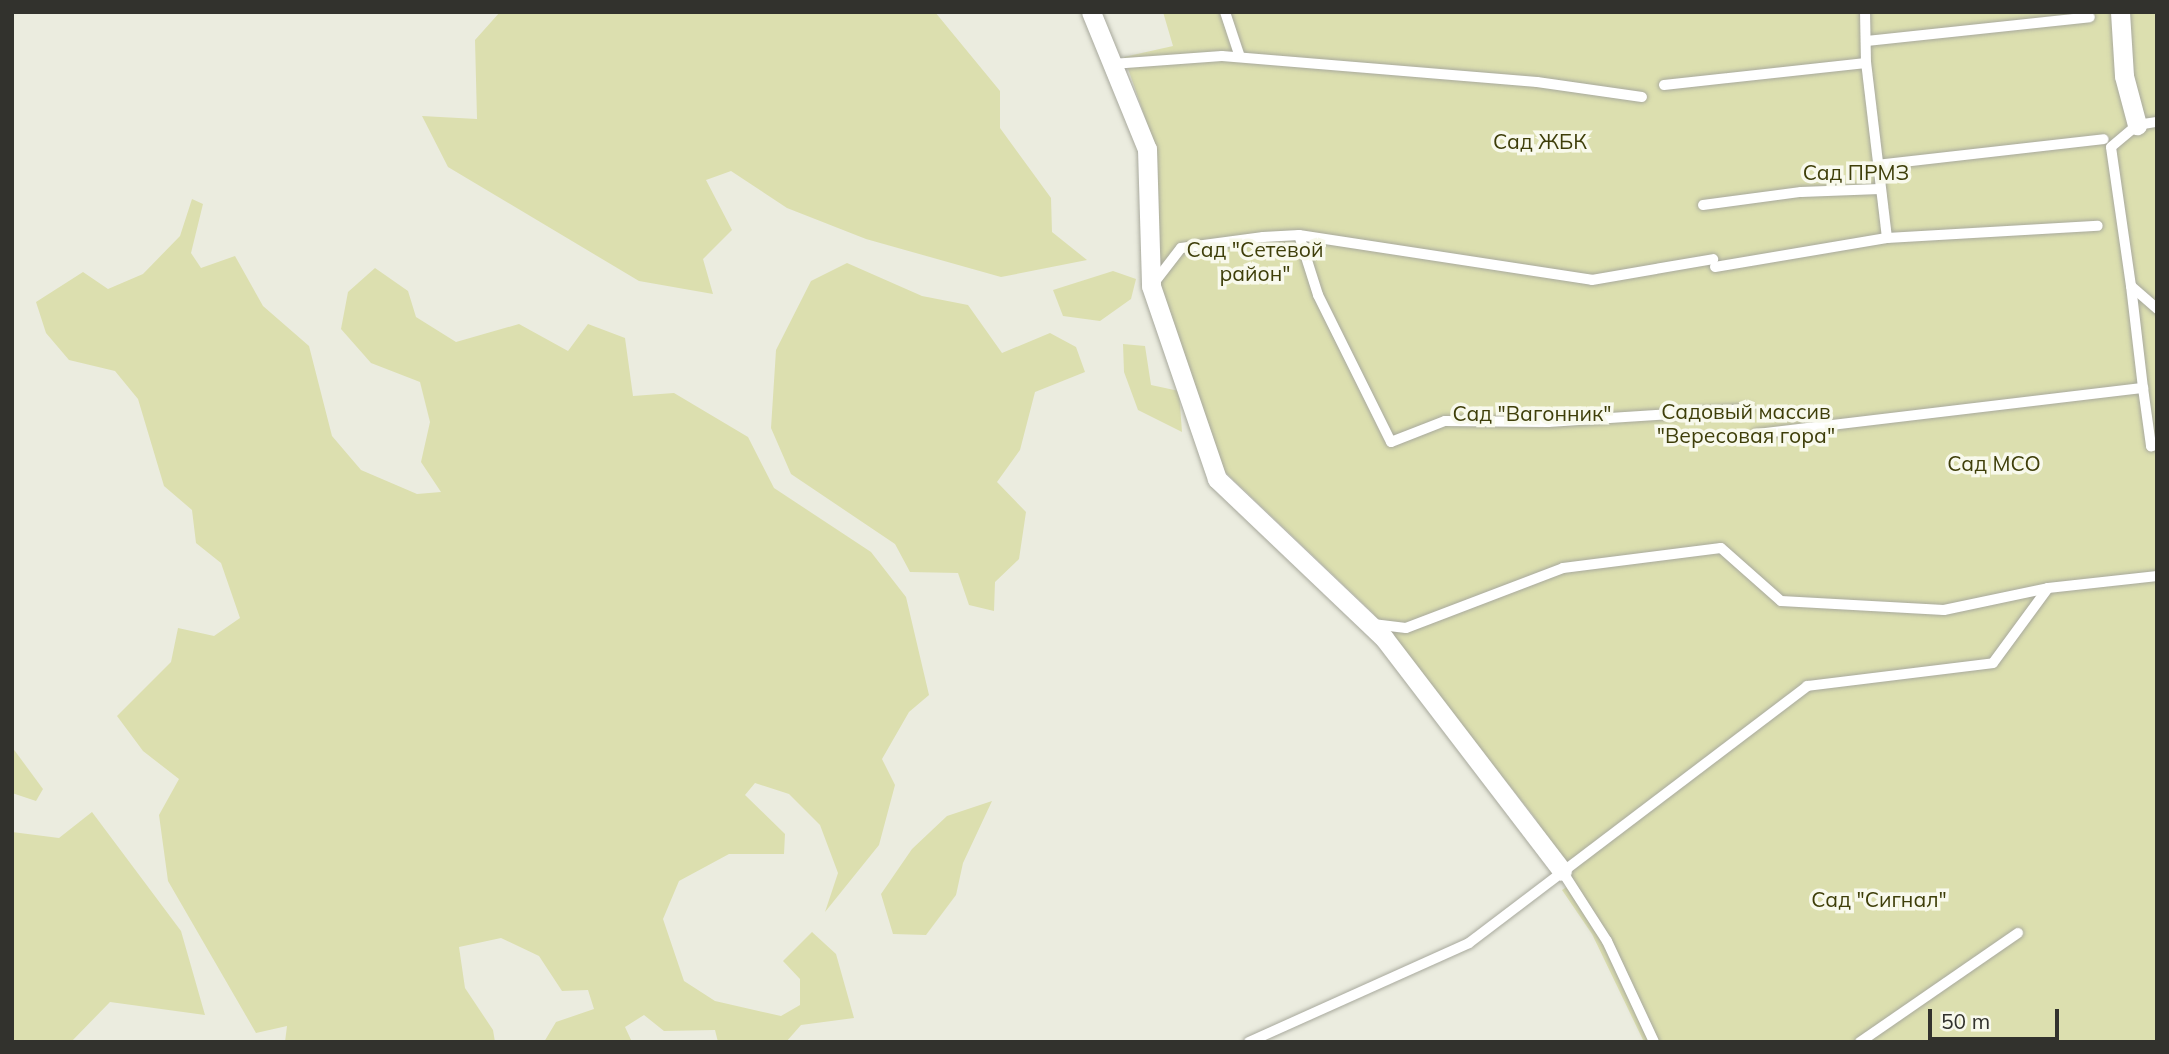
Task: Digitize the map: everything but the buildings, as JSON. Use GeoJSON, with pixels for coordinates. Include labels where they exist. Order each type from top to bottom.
{"type":"FeatureCollection","features":[{"type":"Feature","properties":{"kind":"street"},"geometry":{"type":"LineString","coordinates":[[1091,12],[1147,149],[1151,286],[1217,479],[1368,624],[1562,872]]}},
{"type":"Feature","properties":{"kind":"street"},"geometry":{"type":"LineString","coordinates":[[2120,12],[2124,76],[2147,123]]}},
{"type":"Feature","properties":{"kind":"lane"},"geometry":{"type":"LineString","coordinates":[[1225,12],[1240,57]]}},
{"type":"Feature","properties":{"kind":"lane"},"geometry":{"type":"LineString","coordinates":[[1865,12],[1866,63],[1887,238]]}},
{"type":"Feature","properties":{"kind":"lane"},"geometry":{"type":"LineString","coordinates":[[1867,41],[2090,17]]}},
{"type":"Feature","properties":{"kind":"lane"},"geometry":{"type":"LineString","coordinates":[[1112,64],[1240,57],[1537,82],[1642,97]]}},
{"type":"Feature","properties":{"kind":"lane"},"geometry":{"type":"LineString","coordinates":[[1664,85],[1866,63]]}},
{"type":"Feature","properties":{"kind":"lane"},"geometry":{"type":"LineString","coordinates":[[2147,123],[2111,147],[2151,446],[2157,445]]}},
{"type":"Feature","properties":{"kind":"lane"},"geometry":{"type":"LineString","coordinates":[[1877,164],[2104,139]]}},
{"type":"Feature","properties":{"kind":"lane"},"geometry":{"type":"LineString","coordinates":[[1703,205],[1801,192],[1880,189]]}},
{"type":"Feature","properties":{"kind":"lane"},"geometry":{"type":"LineString","coordinates":[[1151,286],[1181,248],[1299,235],[1592,280],[1887,238],[2098,226]]}},
{"type":"Feature","properties":{"kind":"lane"},"geometry":{"type":"LineString","coordinates":[[1299,235],[1318,295],[1391,442],[1445,421],[1548,422],[1749,409]]}},
{"type":"Feature","properties":{"kind":"lane"},"geometry":{"type":"LineString","coordinates":[[2131,286],[2157,309]]}},
{"type":"Feature","properties":{"kind":"lane"},"geometry":{"type":"LineString","coordinates":[[1756,434],[2143,388]]}},
{"type":"Feature","properties":{"kind":"lane"},"geometry":{"type":"LineString","coordinates":[[1368,624],[1406,628],[1563,568],[1721,548],[1781,601],[1944,610],[2048,588],[2157,576]]}},
{"type":"Feature","properties":{"kind":"lane"},"geometry":{"type":"LineString","coordinates":[[1249,1042],[1469,943],[1807,686],[1993,663],[2048,588]]}},
{"type":"Feature","properties":{"kind":"lane"},"geometry":{"type":"LineString","coordinates":[[1562,872],[1607,941],[1654,1042]]}},
{"type":"Feature","properties":{"kind":"lane"},"geometry":{"type":"LineString","coordinates":[[1860,1042],[2018,933]]}},
{"type":"Feature","properties":{"kind":"green space"},"geometry":{"type":"Polygon","coordinates":[[[500,12],[935,12],[1000,91],[1000,128],[1051,198],[1052,232],[1087,260],[1001,277],[866,239],[787,208],[731,171],[706,180],[732,230],[703,259],[713,294],[639,281],[448,167],[422,116],[477,119],[475,40],[500,12]]]}},
{"type":"Feature","properties":{"kind":"green space","name":"Садовый массив \"Вересовая гора\""},"geometry":{"type":"Polygon","coordinates":[[[1163,12],[2157,12],[2157,1042],[1644,1042],[1592,934],[1562,890],[1568,886],[1536,819],[1372,612],[1222,469],[1161,286],[1157,152],[1124,57],[1173,46],[1163,12]]]}},
{"type":"Feature","properties":{"kind":"green space"},"geometry":{"type":"Polygon","coordinates":[[[192,199],[203,204],[191,253],[201,268],[235,256],[263,306],[309,346],[332,436],[361,470],[417,494],[441,492],[421,462],[430,422],[420,382],[371,363],[341,329],[348,292],[375,268],[408,291],[416,317],[456,342],[519,324],[568,351],[588,324],[625,338],[633,396],[674,393],[748,437],[774,488],[871,552],[906,597],[929,695],[909,712],[882,759],[895,785],[879,845],[825,912],[838,873],[820,825],[789,794],[755,783],[745,795],[785,834],[784,854],[729,854],[679,881],[663,919],[684,981],[715,1001],[781,1016],[800,1005],[800,979],[783,961],[812,932],[836,954],[854,1018],[801,1025],[786,1042],[718,1042],[715,1030],[664,1031],[644,1015],[625,1027],[632,1042],[544,1042],[556,1022],[594,1009],[588,990],[562,991],[539,956],[501,938],[459,947],[465,988],[493,1030],[495,1042],[285,1042],[287,1026],[256,1033],[168,881],[159,815],[179,779],[143,751],[117,716],[171,662],[178,628],[214,636],[240,618],[221,563],[196,543],[192,510],[164,486],[138,399],[115,371],[69,360],[46,333],[36,302],[83,272],[108,289],[143,274],[180,236],[192,199]]]}},
{"type":"Feature","properties":{"kind":"green space"},"geometry":{"type":"Polygon","coordinates":[[[847,263],[922,296],[968,305],[1002,353],[1050,333],[1076,347],[1085,372],[1035,392],[1020,450],[997,482],[1026,512],[1019,559],[995,582],[994,611],[969,605],[958,573],[910,572],[895,544],[791,474],[771,428],[776,350],[811,281],[847,263]]]}},
{"type":"Feature","properties":{"kind":"green space"},"geometry":{"type":"Polygon","coordinates":[[[1113,271],[1136,279],[1131,299],[1100,321],[1063,316],[1053,290],[1113,271]]]}},
{"type":"Feature","properties":{"kind":"green space"},"geometry":{"type":"Polygon","coordinates":[[[1123,344],[1145,346],[1151,385],[1179,391],[1182,432],[1138,410],[1124,372],[1123,344]]]}},
{"type":"Feature","properties":{"kind":"green space"},"geometry":{"type":"Polygon","coordinates":[[[12,747],[43,789],[36,801],[12,793],[12,747]]]}},
{"type":"Feature","properties":{"kind":"green space"},"geometry":{"type":"Polygon","coordinates":[[[992,801],[963,863],[956,895],[926,935],[893,934],[881,894],[912,849],[947,816],[992,801]]]}},
{"type":"Feature","properties":{"kind":"green space"},"geometry":{"type":"Polygon","coordinates":[[[92,812],[181,931],[205,1015],[110,1002],[71,1042],[12,1042],[12,832],[59,838],[92,812]]]}},
{"type":"Feature","properties":{"kind":"park label","name":"Сад ЖБК"},"geometry":{"type":"Point","coordinates":[1540,141]}},
{"type":"Feature","properties":{"kind":"park label","name":"Сад ПРМЗ"},"geometry":{"type":"Point","coordinates":[1856,172]}},
{"type":"Feature","properties":{"kind":"park label","name":"Сад \"Сетевой район\""},"geometry":{"type":"Point","coordinates":[1255,261]}},
{"type":"Feature","properties":{"kind":"park label","name":"Сад \"Вагонник\""},"geometry":{"type":"Point","coordinates":[1532,413]}},
{"type":"Feature","properties":{"kind":"park label","name":"Сад МСО"},"geometry":{"type":"Point","coordinates":[1994,463]}},
{"type":"Feature","properties":{"kind":"park label","name":"Сад \"Сигнал\""},"geometry":{"type":"Point","coordinates":[1879,899]}}]}
